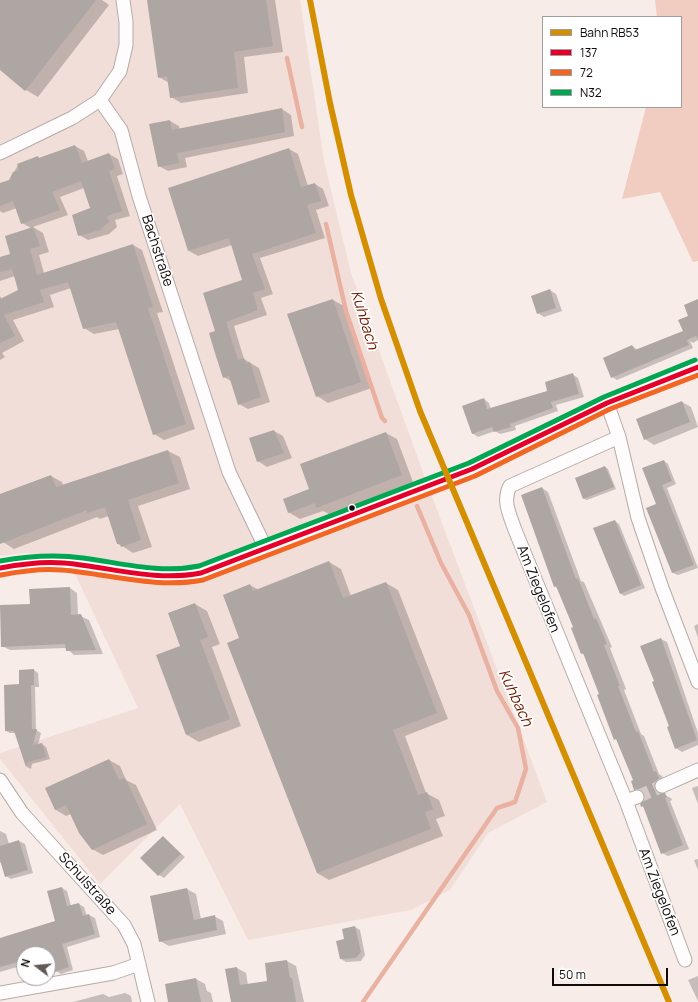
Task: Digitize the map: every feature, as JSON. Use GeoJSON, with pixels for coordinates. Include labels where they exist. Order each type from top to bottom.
{"type":"FeatureCollection","features":[{"type":"Feature","properties":{"kind":"street"},"geometry":{"type":"LineString","coordinates":[[0,153],[72,118],[100,100],[120,71],[126,45],[126,22],[123,0]]}},
{"type":"Feature","properties":{"kind":"street","name":"Bachstraße"},"geometry":{"type":"LineString","coordinates":[[100,100],[121,130],[139,196],[229,472],[266,549]]}},
{"type":"Feature","properties":{"kind":"street"},"geometry":{"type":"LineString","coordinates":[[0,568],[39,562],[65,563],[147,577],[172,578],[201,573],[472,469],[608,403],[698,367]]}},
{"type":"Feature","properties":{"kind":"street"},"geometry":{"type":"LineString","coordinates":[[608,403],[619,437],[638,518],[662,588],[698,682]]}},
{"type":"Feature","properties":{"kind":"street","name":"Am Ziegelofen"},"geometry":{"type":"LineString","coordinates":[[619,437],[510,486],[505,501],[518,537],[631,799],[685,960]]}},
{"type":"Feature","properties":{"kind":"street"},"geometry":{"type":"LineString","coordinates":[[662,786],[698,770]]}},
{"type":"Feature","properties":{"kind":"street","name":"Schulstraße"},"geometry":{"type":"LineString","coordinates":[[0,780],[22,813],[124,925],[134,944],[148,1002]]}},
{"type":"Feature","properties":{"kind":"street"},"geometry":{"type":"LineString","coordinates":[[0,993],[113,973],[139,964]]}},
{"type":"Feature","properties":{"kind":"shaded area"},"geometry":{"type":"Polygon","coordinates":[[[0,0],[300,0],[324,161],[351,273],[424,475],[547,802],[488,833],[450,890],[411,910],[248,940],[180,804],[100,884],[0,759],[0,753],[138,708],[67,557],[25,553],[0,556],[0,0]]]}},
{"type":"Feature","properties":{"kind":"shaded area"},"geometry":{"type":"Polygon","coordinates":[[[655,0],[698,0],[698,261],[693,262],[660,192],[622,199],[646,108],[682,108],[682,16],[657,16],[655,0]]]}},
{"type":"Feature","properties":{"kind":"building"},"geometry":{"type":"Polygon","coordinates":[[[0,0],[96,0],[25,91],[0,70],[0,0]]]}},
{"type":"Feature","properties":{"kind":"building"},"geometry":{"type":"Polygon","coordinates":[[[147,0],[266,0],[273,46],[234,52],[238,88],[170,98],[167,76],[158,78],[147,0]]]}},
{"type":"Feature","properties":{"kind":"building"},"geometry":{"type":"Polygon","coordinates":[[[282,108],[285,132],[177,153],[179,163],[158,167],[149,124],[170,120],[172,130],[282,108]]]}},
{"type":"Feature","properties":{"kind":"building"},"geometry":{"type":"Polygon","coordinates":[[[75,145],[82,163],[109,153],[115,169],[109,171],[122,211],[107,216],[109,222],[100,230],[78,236],[72,215],[90,208],[81,181],[52,192],[60,210],[21,224],[13,201],[0,206],[0,183],[9,180],[13,172],[19,170],[17,164],[75,145]]]}},
{"type":"Feature","properties":{"kind":"building"},"geometry":{"type":"Polygon","coordinates":[[[289,148],[301,187],[315,183],[321,201],[307,205],[316,233],[252,254],[265,289],[253,293],[258,310],[226,322],[238,360],[244,358],[246,363],[250,362],[261,397],[238,405],[229,376],[223,378],[214,350],[209,333],[215,331],[203,293],[242,280],[229,238],[188,251],[168,188],[289,148]]]}},
{"type":"Feature","properties":{"kind":"building"},"geometry":{"type":"Polygon","coordinates":[[[33,227],[40,246],[30,249],[37,275],[133,244],[153,307],[148,308],[186,424],[153,435],[116,322],[83,329],[68,282],[40,290],[44,302],[4,315],[15,336],[0,343],[0,299],[18,290],[12,269],[0,272],[0,257],[10,254],[5,236],[33,227]]]}},
{"type":"Feature","properties":{"kind":"building"},"geometry":{"type":"Polygon","coordinates":[[[550,289],[556,308],[537,314],[531,296],[550,289]]]}},
{"type":"Feature","properties":{"kind":"building"},"geometry":{"type":"Polygon","coordinates":[[[333,299],[361,382],[316,397],[287,314],[333,299]]]}},
{"type":"Feature","properties":{"kind":"building"},"geometry":{"type":"Polygon","coordinates":[[[698,299],[698,339],[696,336],[687,340],[678,320],[688,316],[684,305],[698,299]]]}},
{"type":"Feature","properties":{"kind":"building"},"geometry":{"type":"Polygon","coordinates":[[[683,331],[689,345],[611,378],[603,358],[632,345],[635,350],[683,331]]]}},
{"type":"Feature","properties":{"kind":"building"},"geometry":{"type":"Polygon","coordinates":[[[573,373],[579,394],[551,402],[553,408],[510,424],[511,427],[494,432],[492,427],[472,434],[462,406],[484,398],[487,409],[547,391],[545,382],[573,373]]]}},
{"type":"Feature","properties":{"kind":"building"},"geometry":{"type":"Polygon","coordinates":[[[682,401],[690,422],[644,440],[636,419],[682,401]]]}},
{"type":"Feature","properties":{"kind":"building"},"geometry":{"type":"Polygon","coordinates":[[[274,430],[284,453],[257,462],[249,438],[274,430]]]}},
{"type":"Feature","properties":{"kind":"building"},"geometry":{"type":"Polygon","coordinates":[[[386,432],[402,475],[316,508],[315,503],[288,513],[283,499],[309,489],[300,464],[386,432]]]}},
{"type":"Feature","properties":{"kind":"building"},"geometry":{"type":"Polygon","coordinates":[[[168,450],[179,483],[128,500],[141,540],[121,547],[120,544],[117,544],[105,507],[87,513],[87,510],[0,544],[0,494],[51,475],[56,487],[168,450]]]}},
{"type":"Feature","properties":{"kind":"building"},"geometry":{"type":"Polygon","coordinates":[[[664,460],[672,481],[662,485],[694,565],[672,573],[646,508],[656,504],[642,468],[664,460]]]}},
{"type":"Feature","properties":{"kind":"building"},"geometry":{"type":"Polygon","coordinates":[[[605,466],[614,487],[583,499],[575,478],[605,466]]]}},
{"type":"Feature","properties":{"kind":"building"},"geometry":{"type":"Polygon","coordinates":[[[542,487],[576,579],[578,578],[594,619],[596,618],[607,644],[604,645],[636,732],[638,731],[654,772],[656,771],[659,778],[655,782],[655,789],[658,793],[665,793],[667,797],[665,798],[683,845],[661,854],[643,806],[641,807],[640,804],[645,799],[644,794],[639,789],[634,790],[631,781],[633,780],[616,739],[614,740],[597,695],[599,694],[583,653],[581,654],[571,628],[573,627],[556,586],[554,587],[521,495],[542,487]]]}},
{"type":"Feature","properties":{"kind":"building"},"geometry":{"type":"Polygon","coordinates":[[[615,520],[641,585],[620,594],[593,528],[615,520]]]}},
{"type":"Feature","properties":{"kind":"building"},"geometry":{"type":"Polygon","coordinates":[[[329,561],[343,598],[386,582],[437,713],[393,730],[418,795],[427,792],[433,809],[425,812],[431,829],[317,873],[227,643],[239,638],[223,595],[250,584],[253,591],[329,561]]]}},
{"type":"Feature","properties":{"kind":"building"},"geometry":{"type":"Polygon","coordinates":[[[70,587],[71,615],[81,614],[96,650],[66,651],[65,644],[1,647],[0,605],[30,604],[29,589],[70,587]]]}},
{"type":"Feature","properties":{"kind":"building"},"geometry":{"type":"Polygon","coordinates":[[[195,603],[208,637],[200,640],[230,719],[186,735],[156,655],[180,646],[168,613],[195,603]]]}},
{"type":"Feature","properties":{"kind":"building"},"geometry":{"type":"Polygon","coordinates":[[[661,638],[697,740],[675,749],[667,727],[669,726],[652,682],[654,681],[640,646],[661,638]]]}},
{"type":"Feature","properties":{"kind":"building"},"geometry":{"type":"Polygon","coordinates":[[[34,669],[34,685],[31,685],[32,729],[37,729],[33,745],[42,743],[46,757],[28,762],[26,767],[14,731],[5,731],[4,685],[19,684],[19,670],[34,669]]]}},
{"type":"Feature","properties":{"kind":"building"},"geometry":{"type":"Polygon","coordinates":[[[109,759],[119,780],[125,778],[147,824],[92,850],[79,833],[66,805],[55,810],[45,788],[109,759]]]}},
{"type":"Feature","properties":{"kind":"building"},"geometry":{"type":"Polygon","coordinates":[[[163,836],[181,854],[158,876],[140,858],[163,836]]]}},
{"type":"Feature","properties":{"kind":"building"},"geometry":{"type":"Polygon","coordinates":[[[19,840],[28,870],[5,877],[0,860],[0,846],[19,840]]]}},
{"type":"Feature","properties":{"kind":"building"},"geometry":{"type":"Polygon","coordinates":[[[62,887],[67,906],[79,903],[83,916],[89,914],[95,934],[62,944],[69,967],[56,972],[56,946],[16,946],[16,963],[0,967],[0,938],[55,921],[47,891],[62,887]]]}},
{"type":"Feature","properties":{"kind":"building"},"geometry":{"type":"Polygon","coordinates":[[[187,888],[194,920],[215,915],[217,930],[159,942],[150,896],[187,888]]]}},
{"type":"Feature","properties":{"kind":"building"},"geometry":{"type":"Polygon","coordinates":[[[355,926],[361,952],[356,958],[340,959],[336,941],[344,939],[342,929],[355,926]]]}},
{"type":"Feature","properties":{"kind":"building"},"geometry":{"type":"Polygon","coordinates":[[[287,960],[296,1002],[231,1002],[225,969],[237,967],[240,985],[267,981],[265,963],[287,960]]]}},
{"type":"Feature","properties":{"kind":"building"},"geometry":{"type":"Polygon","coordinates":[[[196,978],[201,1002],[168,1002],[165,984],[196,978]]]}},
{"type":"Feature","properties":{"kind":"waterway","name":"Kuhbach"},"geometry":{"type":"LineString","coordinates":[[287,58],[302,127]]}},
{"type":"Feature","properties":{"kind":"waterway","name":"Kuhbach"},"geometry":{"type":"LineString","coordinates":[[326,224],[346,311],[382,418],[385,421]]}},
{"type":"Feature","properties":{"kind":"waterway","name":"Kuhbach"},"geometry":{"type":"LineString","coordinates":[[363,1002],[497,808],[515,802],[526,769],[518,728],[497,691],[469,615],[441,563],[417,506]]}},
{"type":"Feature","properties":{"kind":"tunnel"},"geometry":{"type":"LineString","coordinates":[[637,797],[662,786]]}},
{"type":"Feature","properties":{"kind":"rail line","name":"RB53"},"geometry":{"type":"LineString","coordinates":[[310,0],[330,103],[351,195],[381,299],[420,411],[669,1002]]}},
{"type":"Feature","properties":{"kind":"transit line","name":"N32"},"geometry":{"type":"LineString","coordinates":[[0,561],[31,557],[62,556],[141,567],[169,569],[199,566],[469,463],[604,397],[695,360]]}},
{"type":"Feature","properties":{"kind":"transit line","name":"137"},"geometry":{"type":"LineString","coordinates":[[0,568],[32,563],[56,562],[149,575],[166,576],[201,573],[472,469],[607,403],[698,367]]}},
{"type":"Feature","properties":{"kind":"transit line","name":"72"},"geometry":{"type":"LineString","coordinates":[[1,575],[32,570],[54,569],[150,582],[167,583],[203,580],[475,476],[610,409],[698,375]]}}]}
